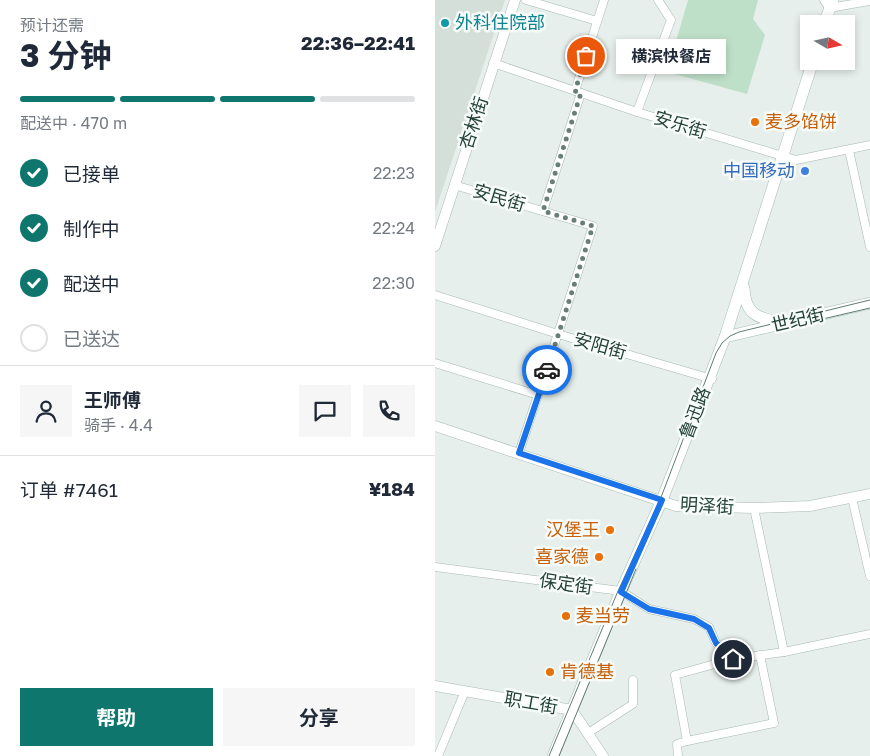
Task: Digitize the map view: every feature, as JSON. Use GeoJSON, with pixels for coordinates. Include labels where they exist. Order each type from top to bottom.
{"type":"FeatureCollection","features":[{"type":"Feature","properties":{"kind":"main road"},"geometry":{"type":"LineString","coordinates":[[826,15],[829,2]]}},
{"type":"Feature","properties":{"kind":"main road","name":"鲁迅路"},"geometry":{"type":"LineString","coordinates":[[553,756],[621,592],[662,500],[710,378],[743,282],[810,70]]}},
{"type":"Feature","properties":{"kind":"main road"},"geometry":{"type":"LineString","coordinates":[[743,282],[744,302],[753,313],[763,319],[783,323]]}},
{"type":"Feature","properties":{"kind":"main road","name":"世纪街"},"geometry":{"type":"LineString","coordinates":[[725,337],[870,303]]}},
{"type":"Feature","properties":{"kind":"street","name":"杏林街"},"geometry":{"type":"LineString","coordinates":[[435,246],[515,0]]}},
{"type":"Feature","properties":{"kind":"street"},"geometry":{"type":"LineString","coordinates":[[526,0],[597,22]]}},
{"type":"Feature","properties":{"kind":"street","name":"安民街"},"geometry":{"type":"LineString","coordinates":[[543,211],[604,0]]}},
{"type":"Feature","properties":{"kind":"street"},"geometry":{"type":"LineString","coordinates":[[637,112],[671,20],[658,0]]}},
{"type":"Feature","properties":{"kind":"street"},"geometry":{"type":"LineString","coordinates":[[829,2],[870,0]]}},
{"type":"Feature","properties":{"kind":"street","name":"安乐街"},"geometry":{"type":"LineString","coordinates":[[493,63],[637,112],[796,160],[870,145]]}},
{"type":"Feature","properties":{"kind":"street"},"geometry":{"type":"LineString","coordinates":[[849,150],[868,224],[870,247]]}},
{"type":"Feature","properties":{"kind":"street","name":"安民街"},"geometry":{"type":"LineString","coordinates":[[454,185],[593,226],[519,453]]}},
{"type":"Feature","properties":{"kind":"street","name":"安阳街"},"geometry":{"type":"LineString","coordinates":[[435,295],[558,334],[710,378]]}},
{"type":"Feature","properties":{"kind":"street"},"geometry":{"type":"LineString","coordinates":[[435,363],[538,395]]}},
{"type":"Feature","properties":{"kind":"street","name":"明泽街"},"geometry":{"type":"LineString","coordinates":[[435,426],[677,506],[754,508],[810,506],[870,494]]}},
{"type":"Feature","properties":{"kind":"street"},"geometry":{"type":"LineString","coordinates":[[852,498],[870,576]]}},
{"type":"Feature","properties":{"kind":"street"},"geometry":{"type":"LineString","coordinates":[[754,508],[783,652]]}},
{"type":"Feature","properties":{"kind":"street","name":"保定街"},"geometry":{"type":"LineString","coordinates":[[435,567],[621,592],[649,609],[694,619],[701,623],[709,628],[716,643],[733,659]]}},
{"type":"Feature","properties":{"kind":"street"},"geometry":{"type":"LineString","coordinates":[[687,741],[675,675],[733,659],[783,652],[870,634]]}},
{"type":"Feature","properties":{"kind":"street"},"geometry":{"type":"LineString","coordinates":[[679,756],[677,744],[774,724],[760,656]]}},
{"type":"Feature","properties":{"kind":"street"},"geometry":{"type":"LineString","coordinates":[[588,733],[633,704],[633,680]]}},
{"type":"Feature","properties":{"kind":"street","name":"职工街"},"geometry":{"type":"LineString","coordinates":[[435,686],[572,710],[603,756]]}},
{"type":"Feature","properties":{"kind":"street"},"geometry":{"type":"LineString","coordinates":[[437,756],[465,691]]}},
{"type":"Feature","properties":{"kind":"shaded area"},"geometry":{"type":"Polygon","coordinates":[[[435,0],[505,0],[435,212],[435,0]]]}},
{"type":"Feature","properties":{"kind":"green space"},"geometry":{"type":"Polygon","coordinates":[[[688,0],[758,0],[753,19],[765,35],[747,94],[667,72],[688,0]]]}},
{"type":"Feature","properties":{"kind":"tram line"},"geometry":{"type":"LineString","coordinates":[[549,756],[618,591],[660,500],[716,353],[722,343],[730,336],[739,332],[870,300]]}},
{"type":"Feature","properties":{"kind":"tram line"},"geometry":{"type":"LineString","coordinates":[[814,321],[870,308]]}},
{"type":"Feature","properties":{"kind":"tram line"},"geometry":{"type":"LineString","coordinates":[[559,756],[636,569]]}},
{"type":"Feature","properties":{"kind":"way so far"},"geometry":{"type":"LineString","coordinates":[[547,370],[593,226],[543,211],[581,93],[575,91],[586,56]]}},
{"type":"Feature","properties":{"kind":"place","name":"外科住院部"},"geometry":{"type":"Point","coordinates":[445,23]}},
{"type":"Feature","properties":{"kind":"place","name":"横滨快餐店"},"geometry":{"type":"Point","coordinates":[586,56]}},
{"type":"Feature","properties":{"kind":"place","name":"麦多馅饼"},"geometry":{"type":"Point","coordinates":[755,122]}},
{"type":"Feature","properties":{"kind":"place","name":"中国移动"},"geometry":{"type":"Point","coordinates":[805,171]}},
{"type":"Feature","properties":{"kind":"place","name":"汉堡王"},"geometry":{"type":"Point","coordinates":[610,530]}},
{"type":"Feature","properties":{"kind":"place","name":"喜家德"},"geometry":{"type":"Point","coordinates":[599,557]}},
{"type":"Feature","properties":{"kind":"place","name":"麦当劳"},"geometry":{"type":"Point","coordinates":[566,616]}},
{"type":"Feature","properties":{"kind":"place","name":"肯德基"},"geometry":{"type":"Point","coordinates":[550,672]}},
{"type":"Feature","properties":{"kind":"route"},"geometry":{"type":"LineString","coordinates":[[547,370],[519,453],[662,500],[621,592],[649,609],[694,619],[709,628],[716,643],[733,659]]}}]}
